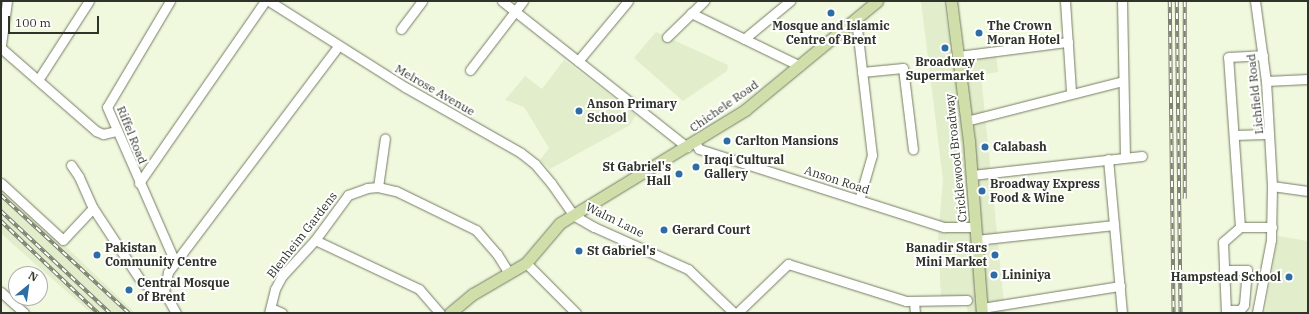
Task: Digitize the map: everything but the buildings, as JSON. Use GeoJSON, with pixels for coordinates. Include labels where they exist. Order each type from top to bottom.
{"type":"FeatureCollection","features":[{"type":"Feature","properties":{"kind":"main road","name":"Chichele Road"},"geometry":{"type":"LineString","coordinates":[[573,215],[691,145],[745,110],[877,1]]}},
{"type":"Feature","properties":{"kind":"main road","name":"Cricklewood Broadway"},"geometry":{"type":"LineString","coordinates":[[951,1],[972,175],[982,310]]}},
{"type":"Feature","properties":{"kind":"main road","name":"Walm Lane"},"geometry":{"type":"LineString","coordinates":[[450,313],[473,294],[526,263],[553,229],[573,215]]}},
{"type":"Feature","properties":{"kind":"street"},"geometry":{"type":"LineString","coordinates":[[7,1],[1,46],[96,131],[104,134],[116,131]]}},
{"type":"Feature","properties":{"kind":"street"},"geometry":{"type":"LineString","coordinates":[[38,80],[89,1]]}},
{"type":"Feature","properties":{"kind":"street","name":"Riffel Road"},"geometry":{"type":"LineString","coordinates":[[170,1],[109,100],[108,112],[175,262]]}},
{"type":"Feature","properties":{"kind":"street"},"geometry":{"type":"LineString","coordinates":[[139,183],[265,1]]}},
{"type":"Feature","properties":{"kind":"street","name":"Melrose Avenue"},"geometry":{"type":"LineString","coordinates":[[269,1],[338,46],[521,153],[547,178],[573,215]]}},
{"type":"Feature","properties":{"kind":"street"},"geometry":{"type":"LineString","coordinates":[[401,29],[422,1]]}},
{"type":"Feature","properties":{"kind":"street","name":"Anson Road"},"geometry":{"type":"LineString","coordinates":[[502,1],[578,61],[691,145],[699,149],[944,227],[976,227]]}},
{"type":"Feature","properties":{"kind":"street"},"geometry":{"type":"LineString","coordinates":[[470,70],[523,1]]}},
{"type":"Feature","properties":{"kind":"street"},"geometry":{"type":"LineString","coordinates":[[578,61],[628,1]]}},
{"type":"Feature","properties":{"kind":"street"},"geometry":{"type":"LineString","coordinates":[[667,37],[704,1]]}},
{"type":"Feature","properties":{"kind":"street"},"geometry":{"type":"LineString","coordinates":[[744,39],[790,1]]}},
{"type":"Feature","properties":{"kind":"street"},"geometry":{"type":"LineString","coordinates":[[1065,1],[1068,42],[1068,82],[1070,92]]}},
{"type":"Feature","properties":{"kind":"street"},"geometry":{"type":"LineString","coordinates":[[1122,1],[1124,158]]}},
{"type":"Feature","properties":{"kind":"street","name":"Lichfield Road"},"geometry":{"type":"LineString","coordinates":[[1255,1],[1266,81],[1272,186],[1272,227],[1257,313]]}},
{"type":"Feature","properties":{"kind":"street"},"geometry":{"type":"LineString","coordinates":[[691,13],[800,66]]}},
{"type":"Feature","properties":{"kind":"street"},"geometry":{"type":"LineString","coordinates":[[853,21],[857,28],[872,155],[859,200]]}},
{"type":"Feature","properties":{"kind":"street"},"geometry":{"type":"LineString","coordinates":[[958,56],[1068,42]]}},
{"type":"Feature","properties":{"kind":"street"},"geometry":{"type":"LineString","coordinates":[[176,313],[164,287],[166,275],[338,46]]}},
{"type":"Feature","properties":{"kind":"street"},"geometry":{"type":"LineString","coordinates":[[1240,227],[1235,135],[1228,57],[1263,55]]}},
{"type":"Feature","properties":{"kind":"street"},"geometry":{"type":"LineString","coordinates":[[862,72],[904,68],[914,149]]}},
{"type":"Feature","properties":{"kind":"street"},"geometry":{"type":"LineString","coordinates":[[1266,81],[1308,79]]}},
{"type":"Feature","properties":{"kind":"street"},"geometry":{"type":"LineString","coordinates":[[966,121],[1070,92],[1123,81]]}},
{"type":"Feature","properties":{"kind":"street"},"geometry":{"type":"LineString","coordinates":[[1235,135],[1266,134]]}},
{"type":"Feature","properties":{"kind":"street"},"geometry":{"type":"LineString","coordinates":[[378,187],[385,138]]}},
{"type":"Feature","properties":{"kind":"street"},"geometry":{"type":"LineString","coordinates":[[972,175],[1142,156]]}},
{"type":"Feature","properties":{"kind":"street"},"geometry":{"type":"LineString","coordinates":[[1108,159],[1122,313]]}},
{"type":"Feature","properties":{"kind":"street"},"geometry":{"type":"LineString","coordinates":[[71,164],[80,177],[93,208],[141,281],[149,287],[164,287]]}},
{"type":"Feature","properties":{"kind":"street"},"geometry":{"type":"LineString","coordinates":[[1,183],[63,240],[93,208]]}},
{"type":"Feature","properties":{"kind":"street"},"geometry":{"type":"LineString","coordinates":[[1272,186],[1308,191]]}},
{"type":"Feature","properties":{"kind":"street","name":"Blenheim Gardens"},"geometry":{"type":"LineString","coordinates":[[270,311],[275,289],[282,276],[315,240],[348,195],[356,191],[378,187],[396,191],[476,230],[497,254],[509,273]]}},
{"type":"Feature","properties":{"kind":"street","name":"Walm Lane"},"geometry":{"type":"LineString","coordinates":[[573,215],[594,227],[688,269],[736,313]]}},
{"type":"Feature","properties":{"kind":"street"},"geometry":{"type":"LineString","coordinates":[[976,240],[1114,225]]}},
{"type":"Feature","properties":{"kind":"street"},"geometry":{"type":"LineString","coordinates":[[1224,270],[1247,270],[1244,305],[1240,310],[1226,312],[1224,270],[1223,242],[1240,227],[1272,227]]}},
{"type":"Feature","properties":{"kind":"street"},"geometry":{"type":"LineString","coordinates":[[315,240],[419,289],[440,313]]}},
{"type":"Feature","properties":{"kind":"street"},"geometry":{"type":"LineString","coordinates":[[526,263],[576,313]]}},
{"type":"Feature","properties":{"kind":"street"},"geometry":{"type":"LineString","coordinates":[[736,313],[788,264],[914,302],[967,300]]}},
{"type":"Feature","properties":{"kind":"street"},"geometry":{"type":"LineString","coordinates":[[982,310],[1120,286]]}},
{"type":"Feature","properties":{"kind":"street"},"geometry":{"type":"LineString","coordinates":[[1,292],[24,313]]}},
{"type":"Feature","properties":{"kind":"street"},"geometry":{"type":"LineString","coordinates":[[914,302],[915,313]]}},
{"type":"Feature","properties":{"kind":"street"},"geometry":{"type":"LineString","coordinates":[[270,311],[282,313]]}},
{"type":"Feature","properties":{"kind":"shaded area"},"geometry":{"type":"Polygon","coordinates":[[[921,1],[943,1],[953,60],[996,53],[998,72],[981,75],[1005,313],[968,313],[966,304],[941,299],[938,236],[943,180],[921,1]]]}},
{"type":"Feature","properties":{"kind":"shaded area"},"geometry":{"type":"Polygon","coordinates":[[[656,32],[728,65],[727,71],[683,101],[634,58],[656,32]]]}},
{"type":"Feature","properties":{"kind":"shaded area","name":"Anson Primary School"},"geometry":{"type":"Polygon","coordinates":[[[564,60],[636,115],[630,125],[550,169],[540,160],[549,148],[524,107],[505,100],[525,76],[542,89],[564,60]]]}},
{"type":"Feature","properties":{"kind":"shaded area"},"geometry":{"type":"Polygon","coordinates":[[[1,188],[62,243],[135,313],[91,313],[48,275],[48,266],[38,266],[1,233],[1,188]]]}},
{"type":"Feature","properties":{"kind":"shaded area","name":"Hampstead School"},"geometry":{"type":"Polygon","coordinates":[[[1278,236],[1308,241],[1308,313],[1265,313],[1278,236]]]}},
{"type":"Feature","properties":{"kind":"railway"},"geometry":{"type":"LineString","coordinates":[[1170,1],[1174,313]]}},
{"type":"Feature","properties":{"kind":"railway"},"geometry":{"type":"LineString","coordinates":[[1177,1],[1181,313]]}},
{"type":"Feature","properties":{"kind":"railway"},"geometry":{"type":"LineString","coordinates":[[1185,1],[1185,199]]}},
{"type":"Feature","properties":{"kind":"railway"},"geometry":{"type":"LineString","coordinates":[[1,195],[129,313]]}},
{"type":"Feature","properties":{"kind":"railway"},"geometry":{"type":"LineString","coordinates":[[1,211],[110,313]]}},
{"type":"Feature","properties":{"kind":"railway"},"geometry":{"type":"LineString","coordinates":[[1,221],[98,313]]}},
{"type":"Feature","properties":{"kind":"place","name":"Mosque and Islamic Centre of Brent"},"geometry":{"type":"Point","coordinates":[831,13]}},
{"type":"Feature","properties":{"kind":"place","name":"The Crown Moran Hotel"},"geometry":{"type":"Point","coordinates":[979,33]}},
{"type":"Feature","properties":{"kind":"place","name":"Broadway Supermarket"},"geometry":{"type":"Point","coordinates":[945,48]}},
{"type":"Feature","properties":{"kind":"place","name":"Anson Primary School"},"geometry":{"type":"Point","coordinates":[579,111]}},
{"type":"Feature","properties":{"kind":"place","name":"Carlton Mansions"},"geometry":{"type":"Point","coordinates":[727,141]}},
{"type":"Feature","properties":{"kind":"place","name":"Calabash"},"geometry":{"type":"Point","coordinates":[985,147]}},
{"type":"Feature","properties":{"kind":"place","name":"Iraqi Cultural Gallery"},"geometry":{"type":"Point","coordinates":[696,167]}},
{"type":"Feature","properties":{"kind":"place","name":"St Gabriel's Hall"},"geometry":{"type":"Point","coordinates":[679,174]}},
{"type":"Feature","properties":{"kind":"place","name":"Broadway Express Food & Wine"},"geometry":{"type":"Point","coordinates":[982,191]}},
{"type":"Feature","properties":{"kind":"place","name":"Gerard Court"},"geometry":{"type":"Point","coordinates":[664,230]}},
{"type":"Feature","properties":{"kind":"place","name":"St Gabriel's"},"geometry":{"type":"Point","coordinates":[579,251]}},
{"type":"Feature","properties":{"kind":"place","name":"Pakistan Community Centre"},"geometry":{"type":"Point","coordinates":[97,255]}},
{"type":"Feature","properties":{"kind":"place","name":"Banadir Stars Mini Market"},"geometry":{"type":"Point","coordinates":[995,255]}},
{"type":"Feature","properties":{"kind":"place","name":"Lininiya"},"geometry":{"type":"Point","coordinates":[994,275]}},
{"type":"Feature","properties":{"kind":"place","name":"Hampstead School"},"geometry":{"type":"Point","coordinates":[1289,277]}},
{"type":"Feature","properties":{"kind":"place","name":"Central Mosque of Brent"},"geometry":{"type":"Point","coordinates":[129,290]}}]}
